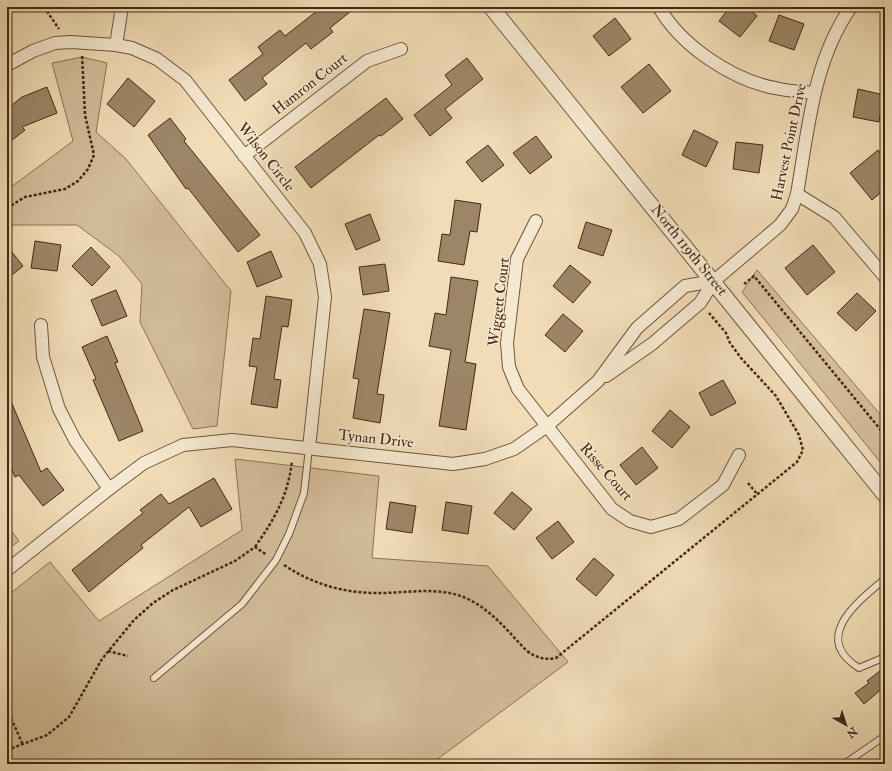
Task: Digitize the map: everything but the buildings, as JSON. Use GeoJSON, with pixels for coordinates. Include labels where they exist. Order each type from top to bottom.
{"type":"FeatureCollection","features":[{"type":"Feature","properties":{"kind":"street"},"geometry":{"type":"LineString","coordinates":[[116,44],[122,7]]}},
{"type":"Feature","properties":{"kind":"street","name":"North 119th Street"},"geometry":{"type":"LineString","coordinates":[[491,7],[714,281],[885,495]]}},
{"type":"Feature","properties":{"kind":"street"},"geometry":{"type":"LineString","coordinates":[[659,7],[675,29],[702,54],[733,74],[773,88],[814,93]]}},
{"type":"Feature","properties":{"kind":"street","name":"Harvest Point Drive"},"geometry":{"type":"LineString","coordinates":[[714,281],[780,226],[792,209],[797,194],[814,93],[829,47],[851,7]]}},
{"type":"Feature","properties":{"kind":"street","name":"Wilson Circle"},"geometry":{"type":"LineString","coordinates":[[7,65],[33,51],[55,43],[71,42],[116,44],[132,48],[157,60],[184,80],[305,233],[320,264],[325,297],[309,448]]}},
{"type":"Feature","properties":{"kind":"street","name":"Hamron Court"},"geometry":{"type":"LineString","coordinates":[[244,156],[367,61],[402,49]]}},
{"type":"Feature","properties":{"kind":"street"},"geometry":{"type":"LineString","coordinates":[[797,194],[834,217],[885,277]]}},
{"type":"Feature","properties":{"kind":"street","name":"Wiggett Court"},"geometry":{"type":"LineString","coordinates":[[536,221],[517,259],[507,343],[509,367],[518,389],[547,426]]}},
{"type":"Feature","properties":{"kind":"street"},"geometry":{"type":"LineString","coordinates":[[598,381],[652,344],[700,303],[714,281]]}},
{"type":"Feature","properties":{"kind":"street","name":"Tynan Drive"},"geometry":{"type":"LineString","coordinates":[[7,570],[144,463],[183,445],[232,440],[453,464],[485,459],[514,449],[547,426],[598,381],[637,328],[685,286],[714,281]]}},
{"type":"Feature","properties":{"kind":"street"},"geometry":{"type":"LineString","coordinates":[[41,325],[43,357],[59,409],[75,440],[109,489]]}},
{"type":"Feature","properties":{"kind":"street","name":"Risse Court"},"geometry":{"type":"LineString","coordinates":[[547,426],[612,508],[630,521],[651,527],[679,519],[723,485],[739,455]]}},
{"type":"Feature","properties":{"kind":"lane"},"geometry":{"type":"LineString","coordinates":[[154,678],[242,604],[276,560],[289,534],[304,493],[309,448]]}},
{"type":"Feature","properties":{"kind":"lane"},"geometry":{"type":"LineString","coordinates":[[885,579],[858,601],[844,617],[839,633],[838,648],[848,661],[859,668],[885,657]]}},
{"type":"Feature","properties":{"kind":"lane"},"geometry":{"type":"LineString","coordinates":[[844,764],[885,736]]}},
{"type":"Feature","properties":{"kind":"path"},"geometry":{"type":"LineString","coordinates":[[44,7],[60,29]]}},
{"type":"Feature","properties":{"kind":"path"},"geometry":{"type":"LineString","coordinates":[[7,208],[25,197],[65,189],[78,181],[88,169],[94,155],[85,115],[82,54]]}},
{"type":"Feature","properties":{"kind":"path"},"geometry":{"type":"LineString","coordinates":[[744,284],[754,276],[880,429],[885,438]]}},
{"type":"Feature","properties":{"kind":"path"},"geometry":{"type":"LineString","coordinates":[[255,547],[302,576],[318,584],[345,590],[373,593],[404,590],[452,593],[468,599],[490,612],[527,651],[541,659],[556,658],[758,495],[797,462],[803,450],[798,435],[776,396],[741,358],[730,343],[726,333],[709,312]]}},
{"type":"Feature","properties":{"kind":"path"},"geometry":{"type":"LineString","coordinates":[[7,750],[48,735],[70,717],[102,659],[134,620],[154,603],[173,590],[235,561],[255,547],[271,524],[283,501],[290,477],[292,460]]}},
{"type":"Feature","properties":{"kind":"path"},"geometry":{"type":"LineString","coordinates":[[748,483],[758,495]]}},
{"type":"Feature","properties":{"kind":"path"},"geometry":{"type":"LineString","coordinates":[[108,651],[128,656]]}},
{"type":"Feature","properties":{"kind":"path"},"geometry":{"type":"LineString","coordinates":[[7,709],[23,745]]}},
{"type":"Feature","properties":{"kind":"shaded area"},"geometry":{"type":"Polygon","coordinates":[[[82,57],[107,63],[96,132],[126,159],[231,291],[217,426],[193,429],[140,322],[142,284],[119,256],[77,225],[7,225],[7,190],[73,141],[52,63],[82,57]]]}},
{"type":"Feature","properties":{"kind":"shaded area"},"geometry":{"type":"Polygon","coordinates":[[[757,270],[885,420],[885,468],[742,292],[757,270]]]}},
{"type":"Feature","properties":{"kind":"shaded area"},"geometry":{"type":"Polygon","coordinates":[[[235,459],[379,476],[372,558],[488,566],[568,662],[431,764],[7,764],[7,596],[50,562],[99,621],[242,530],[235,459]]]}},
{"type":"Feature","properties":{"kind":"shaded area"},"geometry":{"type":"Polygon","coordinates":[[[7,525],[19,541],[7,550],[7,525]]]}}]}
